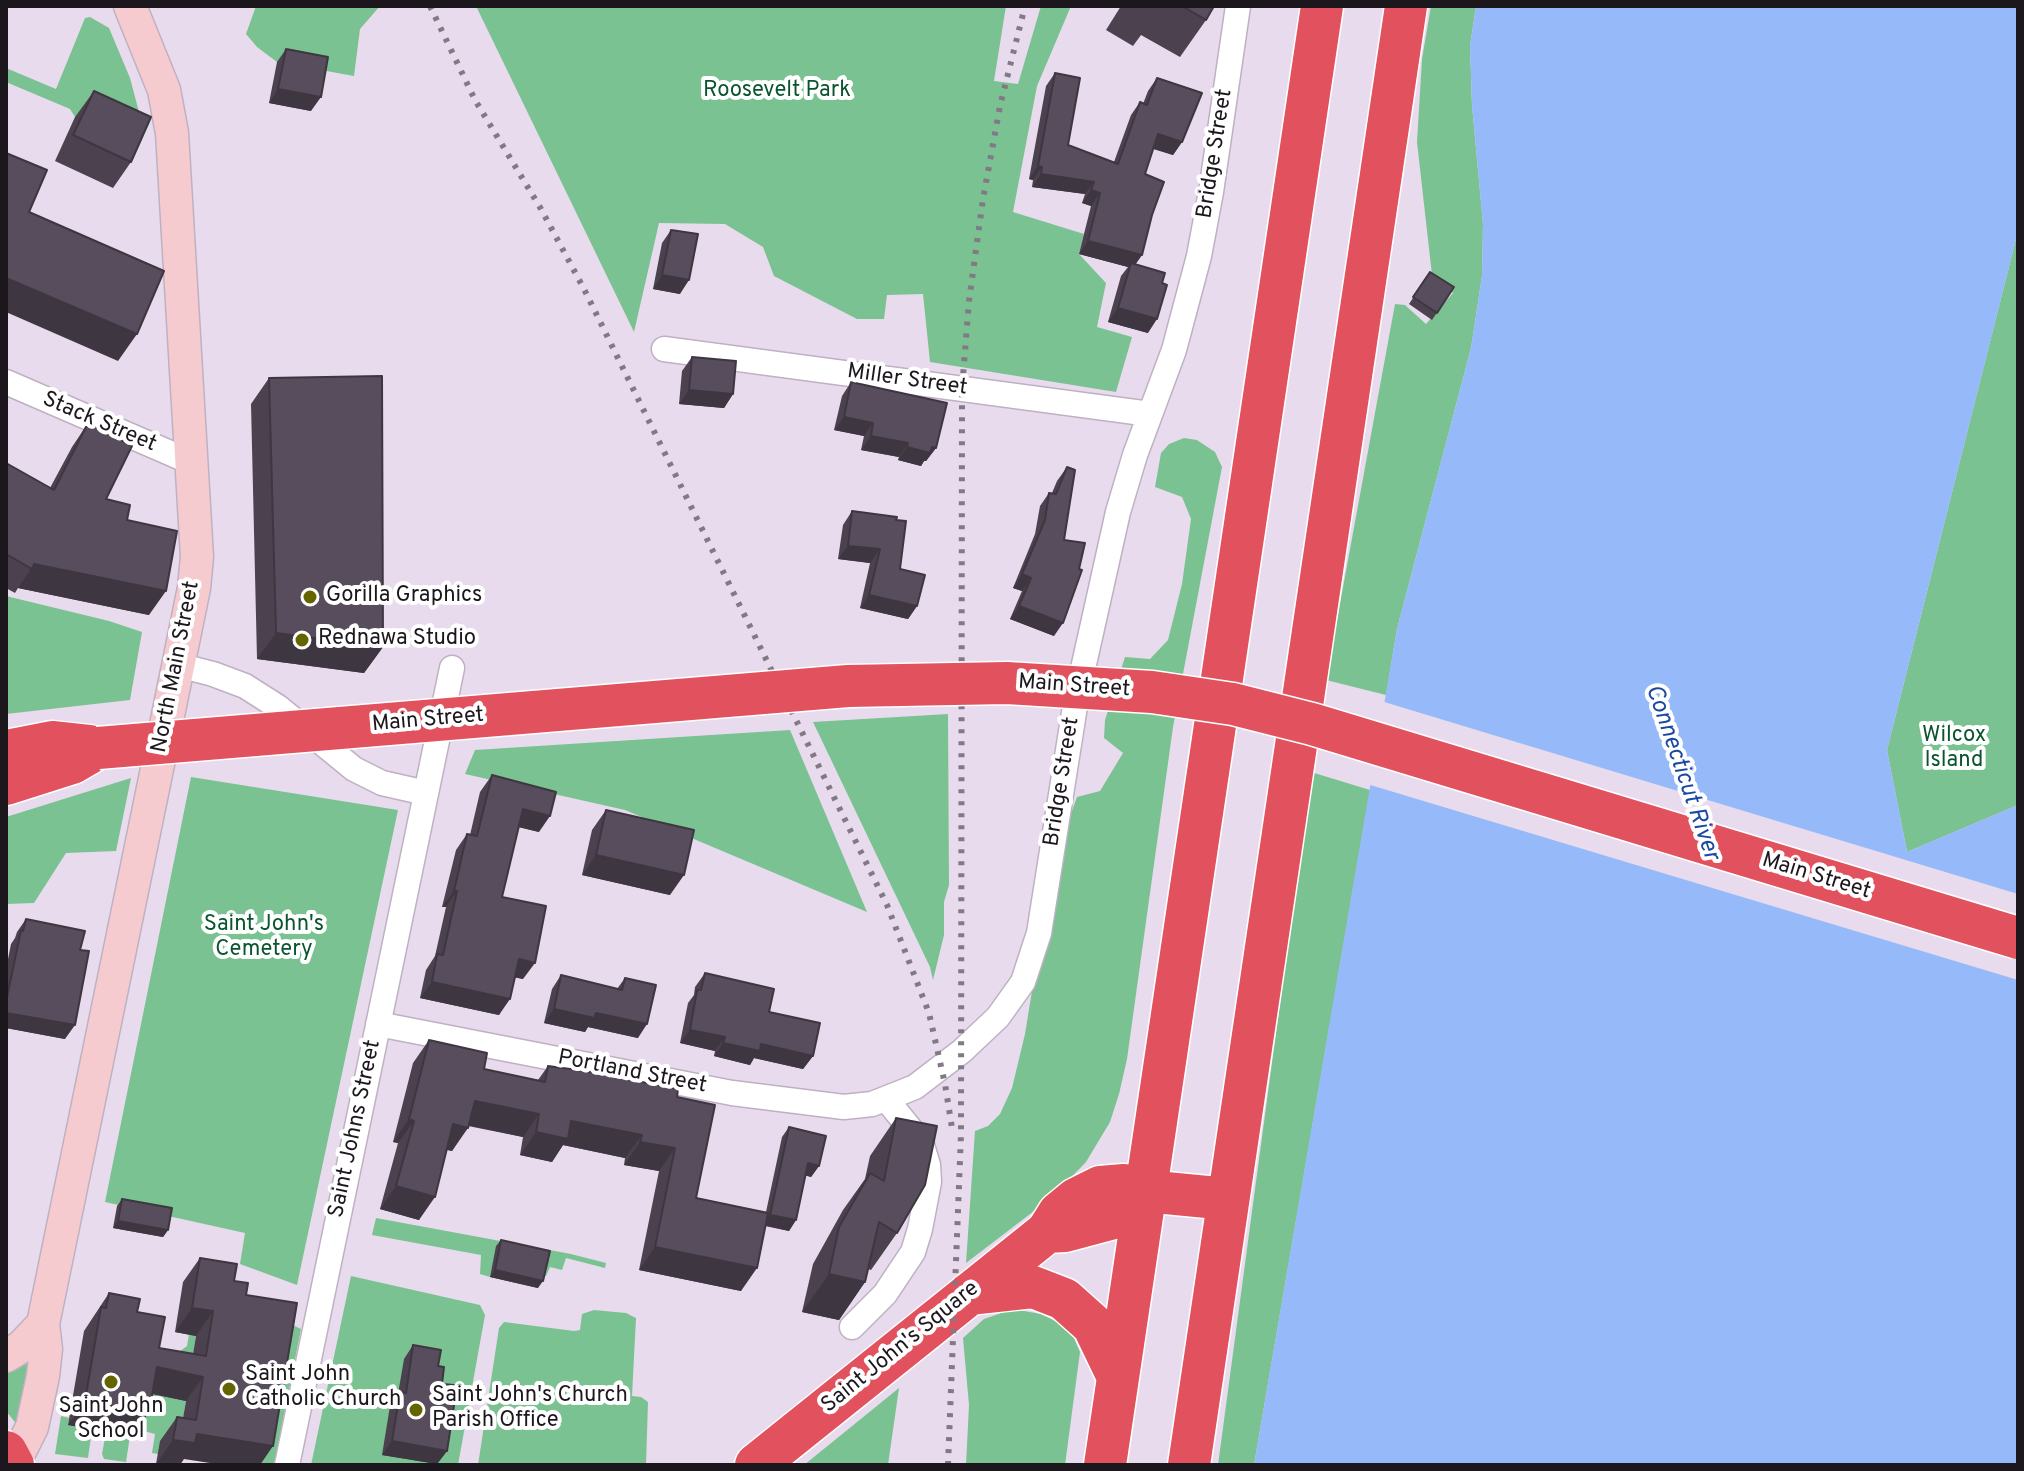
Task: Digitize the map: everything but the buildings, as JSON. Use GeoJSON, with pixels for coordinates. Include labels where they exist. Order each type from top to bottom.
{"type":"FeatureCollection","features":[{"type":"Feature","properties":{"kind":"highway"},"geometry":{"type":"LineString","coordinates":[[1105,1465],[1322,6]]}},
{"type":"Feature","properties":{"kind":"highway"},"geometry":{"type":"LineString","coordinates":[[1189,1465],[1406,6]]}},
{"type":"Feature","properties":{"kind":"highway","name":"Main Street"},"geometry":{"type":"LineString","coordinates":[[6,751],[52,742],[98,748],[848,686],[1007,683],[1152,692],[1233,704],[1312,724],[2018,938]]}},
{"type":"Feature","properties":{"kind":"highway","name":"Main Street"},"geometry":{"type":"LineString","coordinates":[[6,784],[72,763],[98,748]]}},
{"type":"Feature","properties":{"kind":"highway"},"geometry":{"type":"LineString","coordinates":[[1145,1191],[1228,1199]]}},
{"type":"Feature","properties":{"kind":"highway","name":"Saint John's Square"},"geometry":{"type":"LineString","coordinates":[[756,1465],[1047,1232],[1065,1231],[1110,1219],[1145,1191]]}},
{"type":"Feature","properties":{"kind":"highway"},"geometry":{"type":"LineString","coordinates":[[968,1295],[1033,1287],[1064,1299],[1093,1325],[1118,1377]]}},
{"type":"Feature","properties":{"kind":"highway"},"geometry":{"type":"LineString","coordinates":[[6,1452],[13,1465]]}},
{"type":"Feature","properties":{"kind":"street","name":"North Main Street"},"geometry":{"type":"LineString","coordinates":[[13,1465],[34,1418],[45,1360],[43,1324],[194,588],[197,557],[172,133],[164,90],[153,56],[130,6]]}},
{"type":"Feature","properties":{"kind":"street","name":"Bridge Street"},"geometry":{"type":"LineString","coordinates":[[886,1099],[930,1077],[984,1032],[1023,982],[1039,933],[1076,700],[1118,512],[1192,288],[1211,192],[1238,6]]}},
{"type":"Feature","properties":{"kind":"street","name":"Miller Street"},"geometry":{"type":"LineString","coordinates":[[664,349],[1150,414]]}},
{"type":"Feature","properties":{"kind":"street","name":"Stack Street"},"geometry":{"type":"LineString","coordinates":[[6,382],[193,463]]}},
{"type":"Feature","properties":{"kind":"street"},"geometry":{"type":"LineString","coordinates":[[178,665],[245,686],[278,707],[354,769],[382,783],[426,793]]}},
{"type":"Feature","properties":{"kind":"street","name":"Saint Johns Street"},"geometry":{"type":"LineString","coordinates":[[287,1465],[452,668]]}},
{"type":"Feature","properties":{"kind":"street","name":"Portland Street"},"geometry":{"type":"LineString","coordinates":[[378,1024],[756,1097],[844,1107],[886,1099]]}},
{"type":"Feature","properties":{"kind":"street"},"geometry":{"type":"LineString","coordinates":[[852,1327],[885,1294],[913,1252],[929,1182],[921,1142],[886,1099]]}},
{"type":"Feature","properties":{"kind":"street"},"geometry":{"type":"LineString","coordinates":[[6,1356],[21,1347],[43,1324]]}},
{"type":"Feature","properties":{"kind":"green space"},"geometry":{"type":"Polygon","coordinates":[[[256,6],[380,6],[360,29],[354,76],[277,62],[246,34],[256,6]]]}},
{"type":"Feature","properties":{"kind":"green space","name":"Roosevelt Park"},"geometry":{"type":"Polygon","coordinates":[[[476,6],[1006,6],[994,81],[1018,84],[1041,6],[1071,6],[1037,86],[1013,212],[1084,234],[1079,254],[1106,283],[1097,327],[1132,337],[1116,392],[930,362],[923,294],[887,295],[884,319],[857,319],[774,276],[763,247],[725,224],[659,223],[634,332],[476,6]]]}},
{"type":"Feature","properties":{"kind":"green space"},"geometry":{"type":"Polygon","coordinates":[[[1431,6],[1476,6],[1470,46],[1483,224],[1482,276],[1471,348],[1397,629],[1386,695],[1326,680],[1395,304],[1405,305],[1426,324],[1453,293],[1432,275],[1417,142],[1422,59],[1431,6]]]}},
{"type":"Feature","properties":{"kind":"green space"},"geometry":{"type":"Polygon","coordinates":[[[90,17],[109,28],[130,78],[139,112],[142,141],[75,117],[70,109],[6,82],[6,68],[56,89],[85,18],[90,17]]]}},
{"type":"Feature","properties":{"kind":"green space","name":"Wilcox Island"},"geometry":{"type":"Polygon","coordinates":[[[2018,231],[2018,805],[1907,852],[1887,750],[2018,231]]]}},
{"type":"Feature","properties":{"kind":"green space"},"geometry":{"type":"Polygon","coordinates":[[[1184,438],[1197,440],[1215,452],[1222,467],[1173,727],[1127,1059],[1119,1094],[1110,1122],[1086,1162],[1051,1198],[966,1263],[975,1131],[988,1126],[1000,1114],[1012,1088],[1068,822],[1077,797],[1100,791],[1123,753],[1104,738],[1105,720],[1125,657],[1150,659],[1168,640],[1182,584],[1191,519],[1182,497],[1155,487],[1161,453],[1169,444],[1184,438]]]}},
{"type":"Feature","properties":{"kind":"green space"},"geometry":{"type":"Polygon","coordinates":[[[6,596],[142,632],[130,700],[6,714],[6,596]]]}},
{"type":"Feature","properties":{"kind":"green space"},"geometry":{"type":"Polygon","coordinates":[[[948,714],[949,885],[944,902],[944,935],[933,980],[930,967],[813,722],[948,714]]]}},
{"type":"Feature","properties":{"kind":"green space"},"geometry":{"type":"Polygon","coordinates":[[[790,730],[867,912],[625,810],[465,774],[475,750],[790,730]]]}},
{"type":"Feature","properties":{"kind":"green space"},"geometry":{"type":"Polygon","coordinates":[[[1311,772],[1370,790],[1254,1465],[1218,1465],[1311,772]]]}},
{"type":"Feature","properties":{"kind":"green space","name":"Saint John's Cemetery"},"geometry":{"type":"Polygon","coordinates":[[[191,777],[398,810],[297,1285],[240,1264],[245,1233],[105,1202],[191,777]]]}},
{"type":"Feature","properties":{"kind":"green space"},"geometry":{"type":"Polygon","coordinates":[[[131,778],[116,851],[66,853],[34,903],[6,904],[6,817],[131,778]]]}},
{"type":"Feature","properties":{"kind":"green space"},"geometry":{"type":"Polygon","coordinates":[[[376,1218],[571,1254],[606,1263],[605,1268],[566,1258],[562,1270],[550,1267],[546,1276],[541,1276],[497,1247],[490,1277],[480,1274],[481,1255],[372,1235],[376,1218]]]}},
{"type":"Feature","properties":{"kind":"green space"},"geometry":{"type":"Polygon","coordinates":[[[351,1276],[480,1305],[485,1315],[458,1465],[311,1465],[351,1276]]]}},
{"type":"Feature","properties":{"kind":"green space"},"geometry":{"type":"Polygon","coordinates":[[[1013,1309],[1041,1314],[1059,1323],[1071,1331],[1080,1352],[1065,1465],[966,1465],[969,1405],[963,1338],[984,1319],[1013,1309]]]}},
{"type":"Feature","properties":{"kind":"green space"},"geometry":{"type":"Polygon","coordinates":[[[594,1310],[626,1313],[636,1318],[632,1396],[648,1402],[646,1465],[478,1465],[499,1328],[504,1322],[580,1330],[582,1314],[594,1310]]]}},
{"type":"Feature","properties":{"kind":"green space"},"geometry":{"type":"Polygon","coordinates":[[[289,1323],[301,1329],[274,1465],[257,1465],[289,1323]]]}},
{"type":"Feature","properties":{"kind":"green space"},"geometry":{"type":"Polygon","coordinates":[[[189,1334],[196,1336],[179,1445],[158,1454],[152,1453],[155,1434],[133,1428],[161,1365],[187,1346],[189,1334]]]}},
{"type":"Feature","properties":{"kind":"green space"},"geometry":{"type":"Polygon","coordinates":[[[30,1356],[18,1426],[6,1411],[6,1373],[22,1366],[30,1356]]]}},
{"type":"Feature","properties":{"kind":"green space"},"geometry":{"type":"Polygon","coordinates":[[[899,1388],[888,1465],[804,1465],[846,1431],[899,1388]]]}},
{"type":"Feature","properties":{"kind":"green space"},"geometry":{"type":"Polygon","coordinates":[[[61,1416],[69,1418],[68,1425],[92,1430],[88,1458],[55,1454],[61,1416]]]}},
{"type":"Feature","properties":{"kind":"green space"},"geometry":{"type":"Polygon","coordinates":[[[106,1432],[130,1436],[126,1462],[104,1459],[106,1432]]]}},
{"type":"Feature","properties":{"kind":"water","name":"Connecticut River"},"geometry":{"type":"Polygon","coordinates":[[[1476,6],[2018,6],[2018,231],[1887,750],[1907,852],[2018,805],[2018,1465],[1254,1465],[1397,629],[1471,348],[1482,276],[1483,224],[1470,46],[1476,6]]]}},
{"type":"Feature","properties":{"kind":"pier"},"geometry":{"type":"Polygon","coordinates":[[[1381,701],[2018,894],[2018,980],[1367,784],[1381,701]]]}},
{"type":"Feature","properties":{"kind":"railway"},"geometry":{"type":"LineString","coordinates":[[430,6],[475,100],[541,209],[584,289],[887,905],[929,1013],[952,1128]]}},
{"type":"Feature","properties":{"kind":"railway"},"geometry":{"type":"LineString","coordinates":[[948,1465],[961,1134],[962,389],[969,301],[983,199],[1000,106],[1025,6]]}},
{"type":"Feature","properties":{"kind":"place","name":"Gorilla Graphics"},"geometry":{"type":"Point","coordinates":[310,597]}},
{"type":"Feature","properties":{"kind":"place","name":"Rednawa Studio"},"geometry":{"type":"Point","coordinates":[302,640]}},
{"type":"Feature","properties":{"kind":"place","name":"Saint John School"},"geometry":{"type":"Point","coordinates":[111,1382]}},
{"type":"Feature","properties":{"kind":"place","name":"Saint John Catholic Church"},"geometry":{"type":"Point","coordinates":[229,1389]}},
{"type":"Feature","properties":{"kind":"place","name":"Saint John's Church Parish Office"},"geometry":{"type":"Point","coordinates":[416,1410]}}]}
